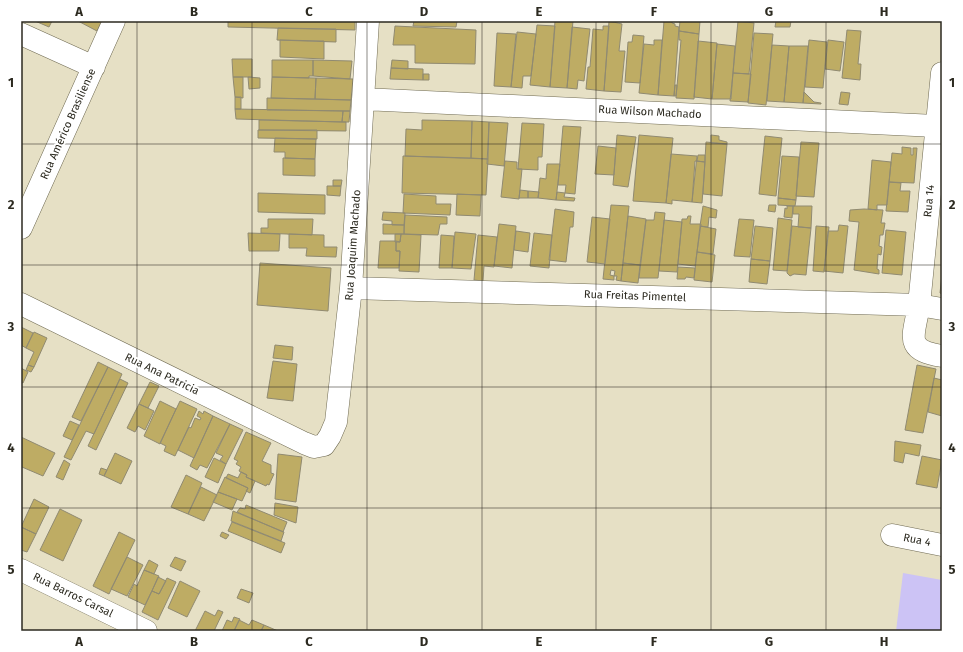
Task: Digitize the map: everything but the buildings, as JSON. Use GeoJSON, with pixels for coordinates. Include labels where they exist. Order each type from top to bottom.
{"type":"FeatureCollection","features":[{"type":"Feature","properties":{"kind":"street","name":"Rua Américo Brasiliense"},"geometry":{"type":"LineString","coordinates":[[21,228],[114,21]]}},
{"type":"Feature","properties":{"kind":"street","name":"Rua Joaquim Machado"},"geometry":{"type":"LineString","coordinates":[[304,444],[314,447],[324,445],[336,422],[351,288],[368,21]]}},
{"type":"Feature","properties":{"kind":"street"},"geometry":{"type":"LineString","coordinates":[[21,34],[94,67]]}},
{"type":"Feature","properties":{"kind":"street","name":"Rua 14"},"geometry":{"type":"LineString","coordinates":[[919,305],[942,73]]}},
{"type":"Feature","properties":{"kind":"street","name":"Rua Wilson Machado"},"geometry":{"type":"LineString","coordinates":[[363,99],[936,126]]}},
{"type":"Feature","properties":{"kind":"street","name":"Rua Freitas Pimentel"},"geometry":{"type":"LineString","coordinates":[[351,288],[919,305],[942,309]]}},
{"type":"Feature","properties":{"kind":"street","name":"Rua Ana Patricia"},"geometry":{"type":"LineString","coordinates":[[21,304],[304,444]]}},
{"type":"Feature","properties":{"kind":"street"},"geometry":{"type":"LineString","coordinates":[[919,305],[913,339],[919,350],[926,354],[942,356]]}},
{"type":"Feature","properties":{"kind":"street","name":"Rua 4"},"geometry":{"type":"LineString","coordinates":[[892,535],[942,545]]}},
{"type":"Feature","properties":{"kind":"street","name":"Rua Barros Carsal"},"geometry":{"type":"LineString","coordinates":[[21,570],[146,631]]}},
{"type":"Feature","properties":{"kind":"shaded area"},"geometry":{"type":"Polygon","coordinates":[[[903,573],[942,580],[942,631],[896,631],[903,573]]]}}]}
